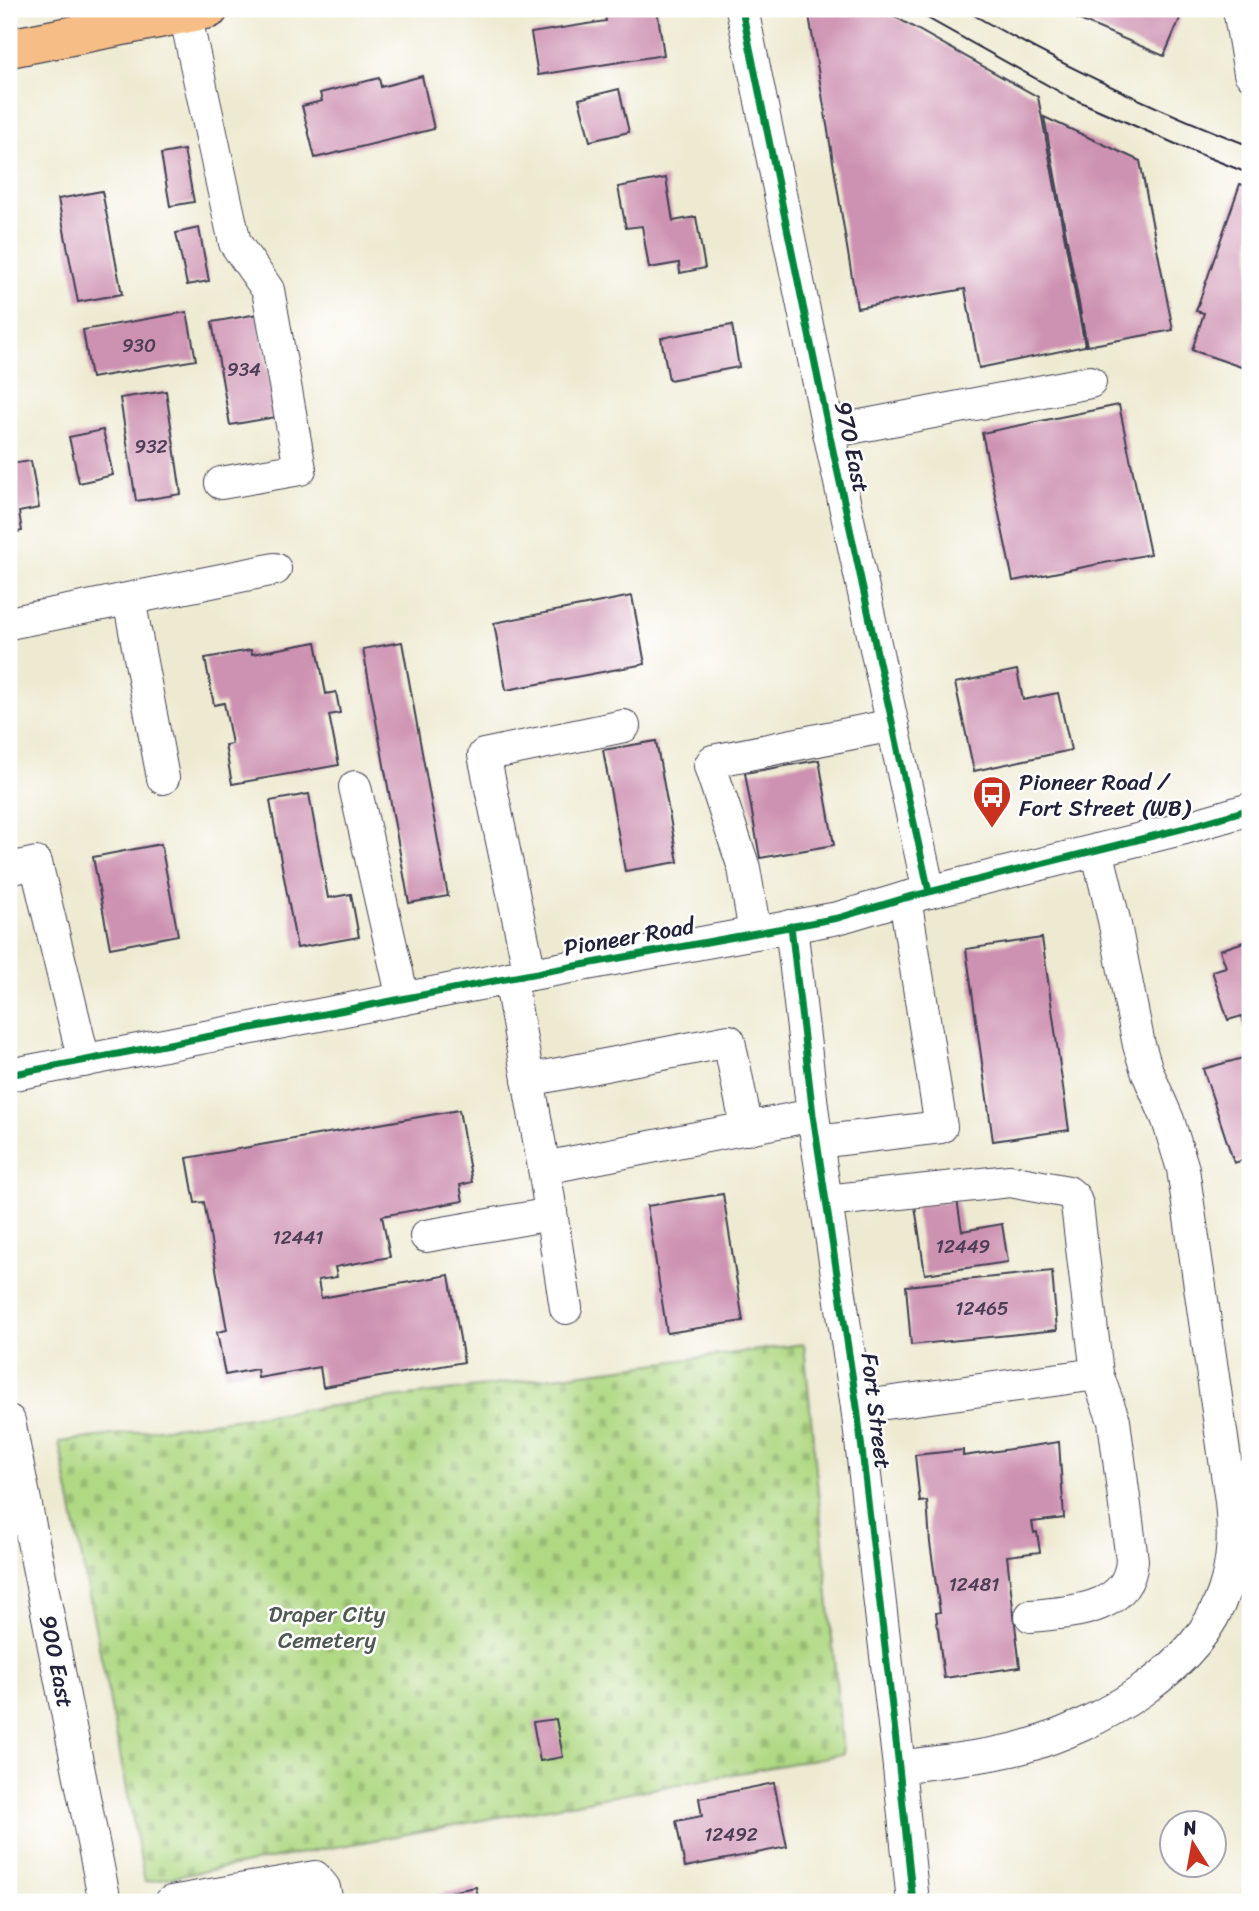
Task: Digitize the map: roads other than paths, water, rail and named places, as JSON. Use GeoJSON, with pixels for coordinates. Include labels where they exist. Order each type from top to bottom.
{"type":"FeatureCollection","features":[{"type":"Feature","properties":{"kind":"main road"},"geometry":{"type":"LineString","coordinates":[[9,48],[193,10]]}},
{"type":"Feature","properties":{"kind":"street","name":"970 East"},"geometry":{"type":"LineString","coordinates":[[742,9],[892,725],[917,895],[941,1127],[815,1129]]}},
{"type":"Feature","properties":{"kind":"street"},"geometry":{"type":"LineString","coordinates":[[1239,9],[1250,73]]}},
{"type":"Feature","properties":{"kind":"street"},"geometry":{"type":"LineString","coordinates":[[193,10],[235,243],[268,290],[300,469],[222,483]]}},
{"type":"Feature","properties":{"kind":"street"},"geometry":{"type":"LineString","coordinates":[[829,432],[1090,382]]}},
{"type":"Feature","properties":{"kind":"street"},"geometry":{"type":"LineString","coordinates":[[9,623],[275,569]]}},
{"type":"Feature","properties":{"kind":"street"},"geometry":{"type":"LineString","coordinates":[[129,599],[163,778]]}},
{"type":"Feature","properties":{"kind":"street"},"geometry":{"type":"LineString","coordinates":[[755,933],[744,868],[710,766],[713,761],[892,725]]}},
{"type":"Feature","properties":{"kind":"street"},"geometry":{"type":"LineString","coordinates":[[566,1308],[528,1080],[520,976],[484,755],[624,726]]}},
{"type":"Feature","properties":{"kind":"street"},"geometry":{"type":"LineString","coordinates":[[355,787],[403,999]]}},
{"type":"Feature","properties":{"kind":"street","name":"Pioneer Road"},"geometry":{"type":"LineString","coordinates":[[9,1075],[520,976],[838,918],[917,895],[1185,828],[1250,808]]}},
{"type":"Feature","properties":{"kind":"street"},"geometry":{"type":"LineString","coordinates":[[899,1767],[989,1755],[1020,1748],[1080,1726],[1113,1709],[1144,1689],[1189,1650],[1215,1612],[1231,1565],[1234,1529],[1231,1501],[1183,1170],[1173,1133],[1147,1071],[1135,1033],[1114,920],[1097,850]]}},
{"type":"Feature","properties":{"kind":"street"},"geometry":{"type":"LineString","coordinates":[[9,869],[36,863],[84,1060]]}},
{"type":"Feature","properties":{"kind":"street","name":"Fort Street"},"geometry":{"type":"LineString","coordinates":[[791,926],[815,1129],[857,1407],[913,1902]]}},
{"type":"Feature","properties":{"kind":"street"},"geometry":{"type":"LineString","coordinates":[[528,1080],[730,1041],[747,1129]]}},
{"type":"Feature","properties":{"kind":"street"},"geometry":{"type":"LineString","coordinates":[[544,1168],[747,1129],[815,1129]]}},
{"type":"Feature","properties":{"kind":"street"},"geometry":{"type":"LineString","coordinates":[[826,1201],[1010,1181],[1068,1192],[1074,1197],[1097,1374],[1114,1421],[1132,1560],[1131,1573],[1121,1589],[1097,1605],[1079,1611],[1031,1616]]}},
{"type":"Feature","properties":{"kind":"street"},"geometry":{"type":"LineString","coordinates":[[425,1236],[551,1214]]}},
{"type":"Feature","properties":{"kind":"street"},"geometry":{"type":"LineString","coordinates":[[857,1407],[1097,1374]]}},
{"type":"Feature","properties":{"kind":"street","name":"900 East"},"geometry":{"type":"LineString","coordinates":[[9,1421],[105,1902]]}},
{"type":"Feature","properties":{"kind":"street"},"geometry":{"type":"LineString","coordinates":[[171,1902],[315,1877],[324,1888],[327,1902]]}},
{"type":"Feature","properties":{"kind":"tram line"},"geometry":{"type":"LineString","coordinates":[[911,9],[1067,96],[1250,174]]}},
{"type":"Feature","properties":{"kind":"tram line"},"geometry":{"type":"LineString","coordinates":[[963,9],[1104,83],[1250,146]]}},
{"type":"Feature","properties":{"kind":"place","name":"Pioneer Road / Fort Street (WB)"},"geometry":{"type":"Point","coordinates":[992,829]}},
{"type":"Feature","properties":{"kind":"park label","name":"Draper City Cemetery"},"geometry":{"type":"Point","coordinates":[327,1627]}}]}
